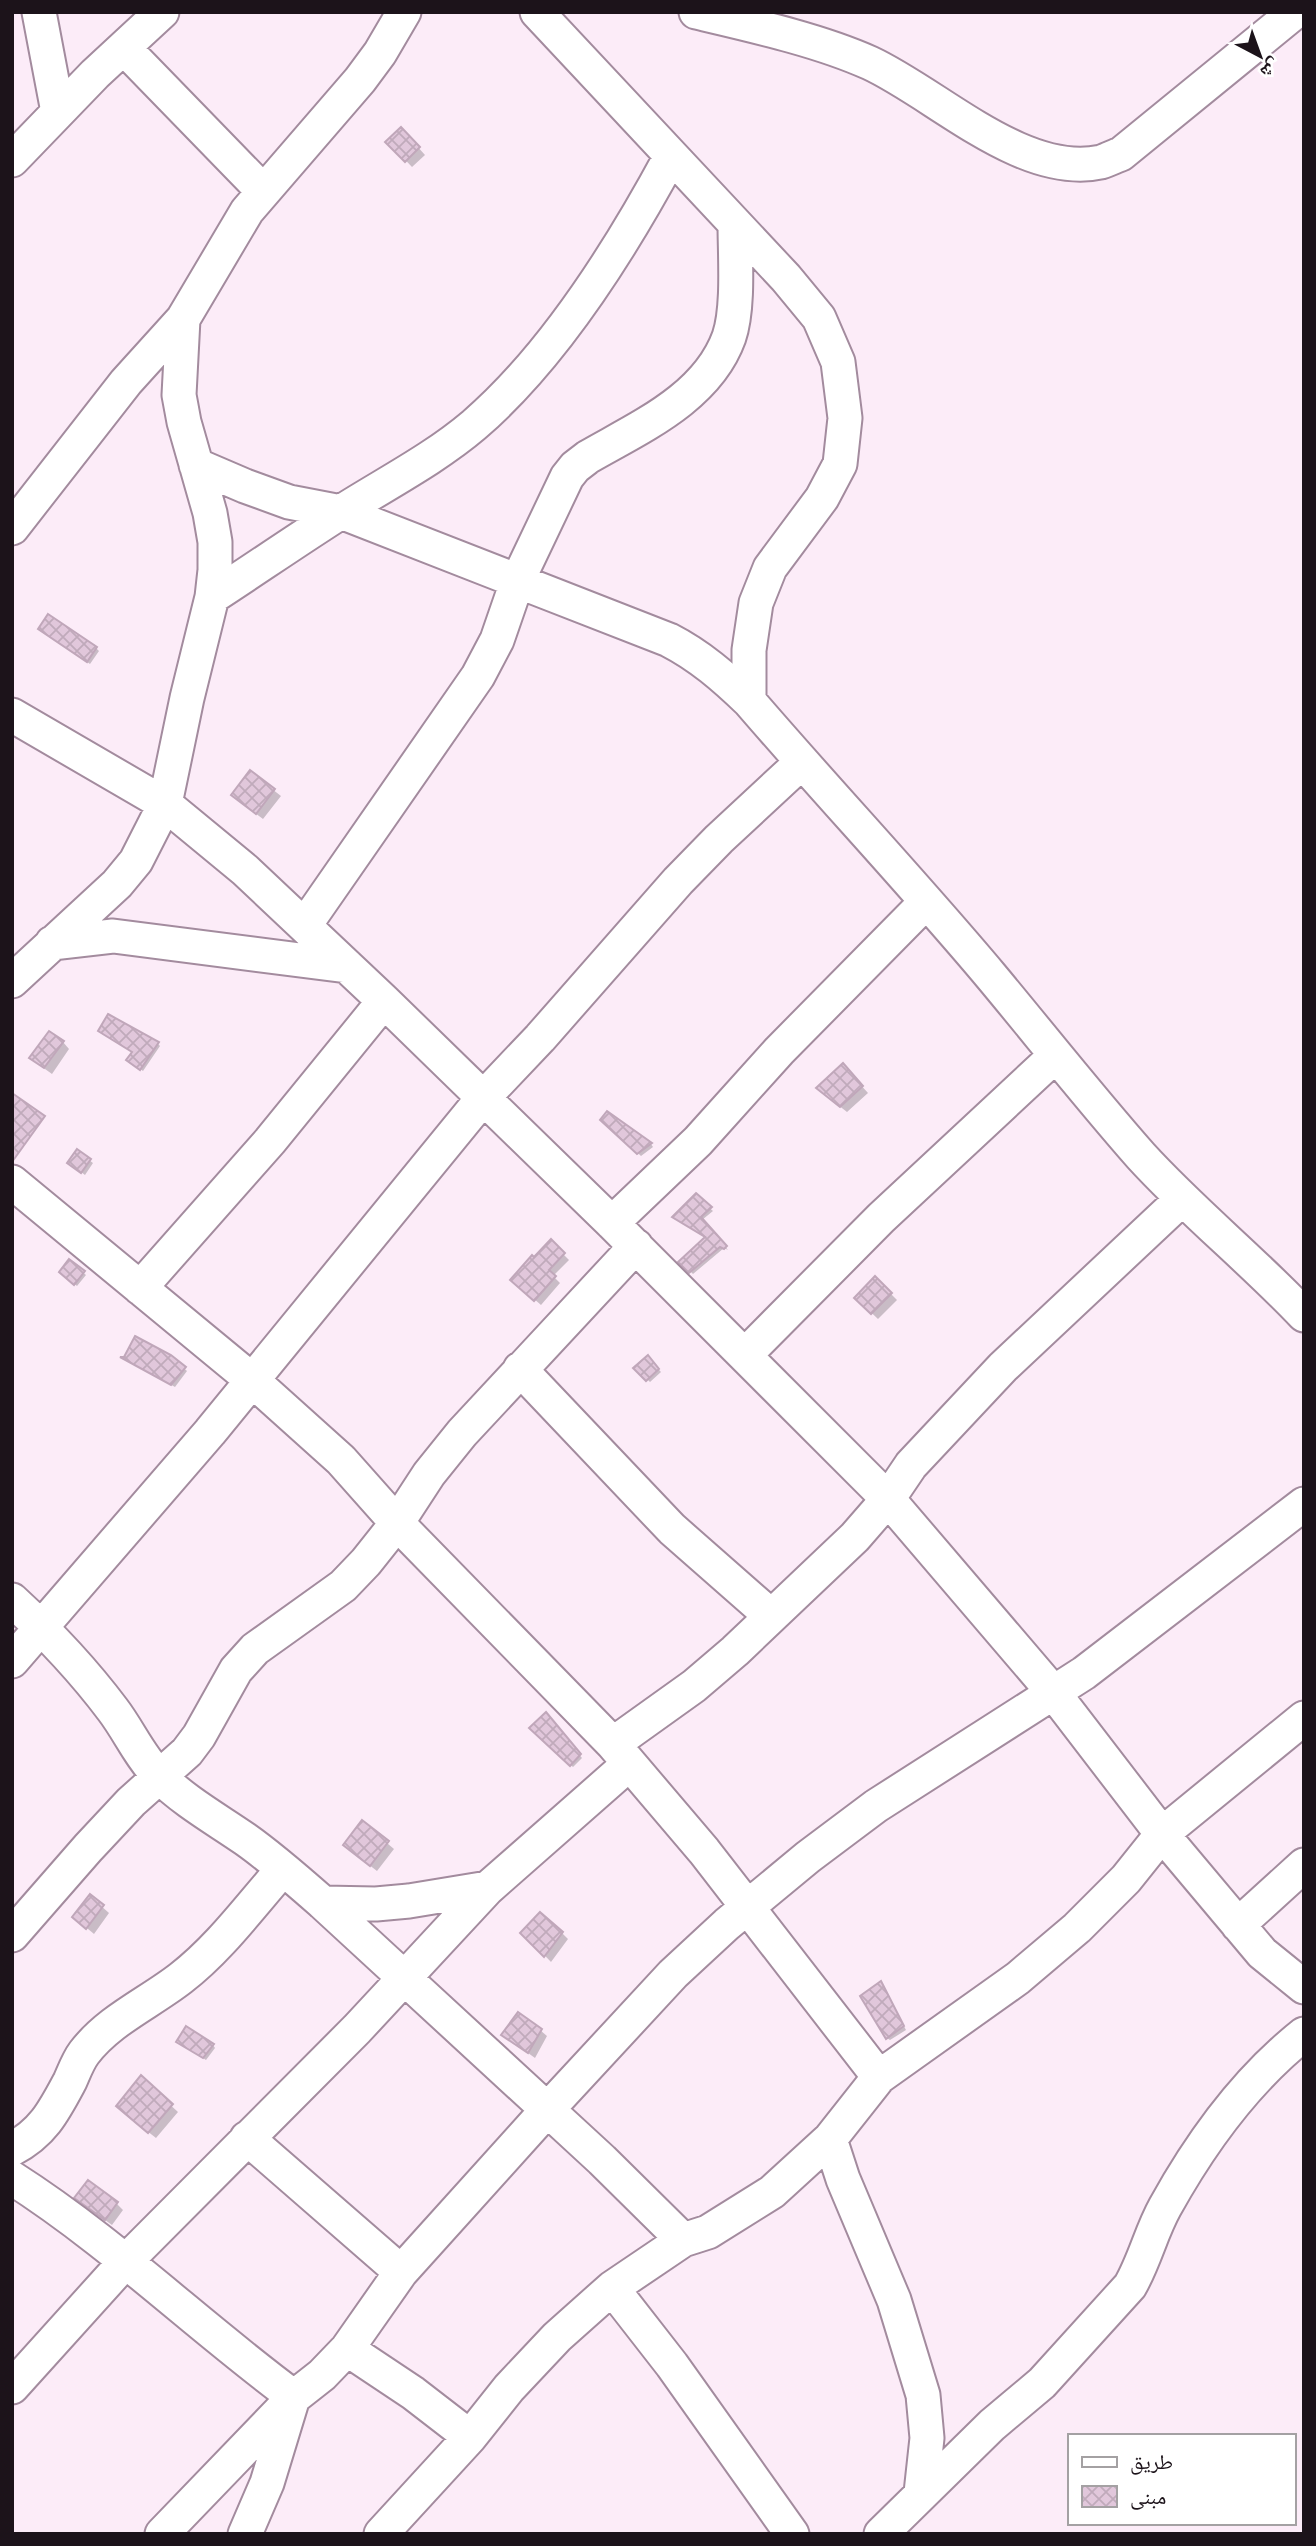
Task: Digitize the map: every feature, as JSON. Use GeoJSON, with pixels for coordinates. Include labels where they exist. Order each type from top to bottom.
{"type":"FeatureCollection","features":[{"type":"Feature","properties":{"kind":"street"},"geometry":{"type":"LineString","coordinates":[[39,12],[58,112]]}},
{"type":"Feature","properties":{"kind":"street"},"geometry":{"type":"LineString","coordinates":[[12,160],[162,12]]}},
{"type":"Feature","properties":{"kind":"street"},"geometry":{"type":"LineString","coordinates":[[12,528],[117,393],[183,319],[230,237],[263,191],[360,80],[380,53],[404,12]]}},
{"type":"Feature","properties":{"kind":"street"},"geometry":{"type":"LineString","coordinates":[[537,12],[736,224],[819,318],[838,362],[845,418],[840,464],[822,498],[770,568],[756,603],[749,650],[749,701]]}},
{"type":"Feature","properties":{"kind":"street"},"geometry":{"type":"LineString","coordinates":[[696,12],[746,24],[868,62],[924,92],[976,129],[1023,151],[1050,160],[1077,163],[1101,162],[1121,154],[1295,12]]}},
{"type":"Feature","properties":{"kind":"street"},"geometry":{"type":"LineString","coordinates":[[124,48],[263,191]]}},
{"type":"Feature","properties":{"kind":"street"},"geometry":{"type":"LineString","coordinates":[[212,597],[405,473],[472,426],[506,396],[575,310],[632,225],[671,156]]}},
{"type":"Feature","properties":{"kind":"street"},"geometry":{"type":"LineString","coordinates":[[305,925],[478,676],[497,640],[517,582],[560,491],[575,467],[673,407],[696,387],[716,362],[729,337],[734,302],[736,224]]}},
{"type":"Feature","properties":{"kind":"street"},"geometry":{"type":"LineString","coordinates":[[12,981],[117,884],[136,861],[165,804],[212,597],[215,542],[179,395],[183,319]]}},
{"type":"Feature","properties":{"kind":"street"},"geometry":{"type":"LineString","coordinates":[[195,465],[289,502],[341,512],[669,640],[692,652],[749,701],[1182,1199],[1304,1315]]}},
{"type":"Feature","properties":{"kind":"street"},"geometry":{"type":"LineString","coordinates":[[12,715],[165,804],[245,870],[636,1246],[888,1499],[1053,1692],[1162,1834],[1238,1925],[1262,1953],[1304,1987]]}},
{"type":"Feature","properties":{"kind":"street"},"geometry":{"type":"LineString","coordinates":[[12,1661],[252,1380],[483,1098],[678,881],[802,762]]}},
{"type":"Feature","properties":{"kind":"street"},"geometry":{"type":"LineString","coordinates":[[612,1223],[698,1141],[779,1051],[926,902]]}},
{"type":"Feature","properties":{"kind":"street"},"geometry":{"type":"LineString","coordinates":[[52,943],[113,936],[347,966]]}},
{"type":"Feature","properties":{"kind":"street"},"geometry":{"type":"LineString","coordinates":[[140,1288],[270,1141],[384,1001]]}},
{"type":"Feature","properties":{"kind":"street"},"geometry":{"type":"LineString","coordinates":[[745,1355],[881,1218],[1055,1056]]}},
{"type":"Feature","properties":{"kind":"street"},"geometry":{"type":"LineString","coordinates":[[12,1182],[252,1380],[341,1460],[397,1523],[621,1754],[748,1906],[879,2077]]}},
{"type":"Feature","properties":{"kind":"street"},"geometry":{"type":"LineString","coordinates":[[12,2387],[124,2263],[358,2029],[488,1888],[621,1754],[855,1537],[888,1499],[911,1465],[994,1377],[1182,1199]]}},
{"type":"Feature","properties":{"kind":"street"},"geometry":{"type":"LineString","coordinates":[[12,1936],[27,1896],[187,1752],[236,1670],[255,1649],[343,1586],[397,1523],[437,1464],[520,1369],[636,1246]]}},
{"type":"Feature","properties":{"kind":"street"},"geometry":{"type":"LineString","coordinates":[[520,1369],[672,1529],[771,1616]]}},
{"type":"Feature","properties":{"kind":"street"},"geometry":{"type":"LineString","coordinates":[[162,2534],[293,2398],[347,2349],[401,2272],[547,2110],[673,1974],[748,1906],[876,1806],[1116,1650],[1304,1504]]}},
{"type":"Feature","properties":{"kind":"street"},"geometry":{"type":"LineString","coordinates":[[12,1600],[42,1628],[114,1712],[160,1777],[283,1869],[323,1903],[683,2240]]}},
{"type":"Feature","properties":{"kind":"street"},"geometry":{"type":"LineString","coordinates":[[380,2534],[470,2437],[509,2388],[558,2337],[612,2288],[683,2240],[708,2232],[751,2207],[800,2169],[830,2139],[879,2077],[1007,1986],[1077,1928],[1126,1879],[1162,1834],[1304,1718]]}},
{"type":"Feature","properties":{"kind":"street"},"geometry":{"type":"LineString","coordinates":[[1238,1925],[1304,1865]]}},
{"type":"Feature","properties":{"kind":"street"},"geometry":{"type":"LineString","coordinates":[[12,2149],[36,2134],[53,2113],[83,2055],[95,2040],[181,1978],[214,1947],[283,1869]]}},
{"type":"Feature","properties":{"kind":"street"},"geometry":{"type":"LineString","coordinates":[[323,1903],[376,1904],[409,1901],[488,1888]]}},
{"type":"Feature","properties":{"kind":"street"},"geometry":{"type":"LineString","coordinates":[[881,2534],[992,2425],[1042,2383],[1130,2286],[1164,2209],[1201,2149],[1244,2091],[1262,2071],[1304,2034]]}},
{"type":"Feature","properties":{"kind":"street"},"geometry":{"type":"LineString","coordinates":[[247,2138],[401,2272]]}},
{"type":"Feature","properties":{"kind":"street"},"geometry":{"type":"LineString","coordinates":[[830,2139],[843,2179],[894,2300],[923,2395],[927,2438],[921,2493]]}},
{"type":"Feature","properties":{"kind":"street"},"geometry":{"type":"LineString","coordinates":[[12,2178],[56,2208],[293,2398]]}},
{"type":"Feature","properties":{"kind":"street"},"geometry":{"type":"LineString","coordinates":[[612,2288],[672,2365],[792,2534]]}},
{"type":"Feature","properties":{"kind":"street"},"geometry":{"type":"LineString","coordinates":[[347,2349],[413,2393],[470,2437]]}},
{"type":"Feature","properties":{"kind":"street"},"geometry":{"type":"LineString","coordinates":[[245,2534],[267,2483],[293,2398]]}},
{"type":"Feature","properties":{"kind":"building"},"geometry":{"type":"Polygon","coordinates":[[[401,127],[420,147],[405,162],[385,142],[401,127]]]}},
{"type":"Feature","properties":{"kind":"building"},"geometry":{"type":"Polygon","coordinates":[[[48,614],[97,647],[87,662],[38,629],[48,614]]]}},
{"type":"Feature","properties":{"kind":"building"},"geometry":{"type":"Polygon","coordinates":[[[250,770],[275,789],[256,814],[231,795],[250,770]]]}},
{"type":"Feature","properties":{"kind":"building"},"geometry":{"type":"Polygon","coordinates":[[[108,1014],[159,1042],[140,1070],[126,1060],[132,1052],[98,1031],[108,1014]]]}},
{"type":"Feature","properties":{"kind":"building"},"geometry":{"type":"Polygon","coordinates":[[[49,1031],[64,1041],[44,1068],[29,1058],[49,1031]]]}},
{"type":"Feature","properties":{"kind":"building"},"geometry":{"type":"Polygon","coordinates":[[[843,1063],[863,1086],[840,1107],[816,1088],[843,1063]]]}},
{"type":"Feature","properties":{"kind":"building"},"geometry":{"type":"Polygon","coordinates":[[[12,1093],[45,1116],[12,1162],[12,1093]]]}},
{"type":"Feature","properties":{"kind":"building"},"geometry":{"type":"Polygon","coordinates":[[[607,1111],[652,1143],[637,1154],[600,1120],[607,1111]]]}},
{"type":"Feature","properties":{"kind":"building"},"geometry":{"type":"Polygon","coordinates":[[[77,1149],[91,1159],[81,1173],[67,1163],[77,1149]]]}},
{"type":"Feature","properties":{"kind":"building"},"geometry":{"type":"Polygon","coordinates":[[[696,1193],[712,1207],[701,1217],[727,1246],[724,1249],[720,1247],[689,1273],[678,1262],[705,1237],[672,1217],[696,1193]]]}},
{"type":"Feature","properties":{"kind":"building"},"geometry":{"type":"Polygon","coordinates":[[[551,1239],[565,1253],[549,1270],[556,1276],[534,1301],[510,1280],[532,1255],[534,1257],[551,1239]]]}},
{"type":"Feature","properties":{"kind":"building"},"geometry":{"type":"Polygon","coordinates":[[[69,1259],[85,1271],[74,1285],[59,1272],[69,1259]]]}},
{"type":"Feature","properties":{"kind":"building"},"geometry":{"type":"Polygon","coordinates":[[[875,1276],[892,1293],[871,1314],[854,1298],[875,1276]]]}},
{"type":"Feature","properties":{"kind":"building"},"geometry":{"type":"Polygon","coordinates":[[[135,1336],[171,1355],[186,1367],[171,1385],[120,1357],[124,1357],[135,1336]]]}},
{"type":"Feature","properties":{"kind":"building"},"geometry":{"type":"Polygon","coordinates":[[[648,1355],[659,1369],[646,1381],[633,1368],[648,1355]]]}},
{"type":"Feature","properties":{"kind":"building"},"geometry":{"type":"Polygon","coordinates":[[[546,1712],[581,1754],[570,1766],[529,1728],[546,1712]]]}},
{"type":"Feature","properties":{"kind":"building"},"geometry":{"type":"Polygon","coordinates":[[[362,1820],[389,1841],[370,1866],[343,1845],[362,1820]]]}},
{"type":"Feature","properties":{"kind":"building"},"geometry":{"type":"Polygon","coordinates":[[[90,1894],[104,1905],[86,1929],[72,1917],[90,1894]]]}},
{"type":"Feature","properties":{"kind":"building"},"geometry":{"type":"Polygon","coordinates":[[[540,1912],[563,1932],[544,1957],[520,1933],[540,1912]]]}},
{"type":"Feature","properties":{"kind":"building"},"geometry":{"type":"Polygon","coordinates":[[[881,1981],[904,2026],[886,2039],[860,1996],[881,1981]]]}},
{"type":"Feature","properties":{"kind":"building"},"geometry":{"type":"Polygon","coordinates":[[[518,2012],[542,2029],[528,2053],[501,2035],[518,2012]]]}},
{"type":"Feature","properties":{"kind":"building"},"geometry":{"type":"Polygon","coordinates":[[[186,2026],[214,2044],[203,2058],[176,2042],[186,2026]]]}},
{"type":"Feature","properties":{"kind":"building"},"geometry":{"type":"Polygon","coordinates":[[[141,2075],[173,2104],[148,2133],[116,2106],[141,2075]]]}},
{"type":"Feature","properties":{"kind":"building"},"geometry":{"type":"Polygon","coordinates":[[[88,2180],[118,2202],[105,2220],[74,2198],[88,2180]]]}}]}
